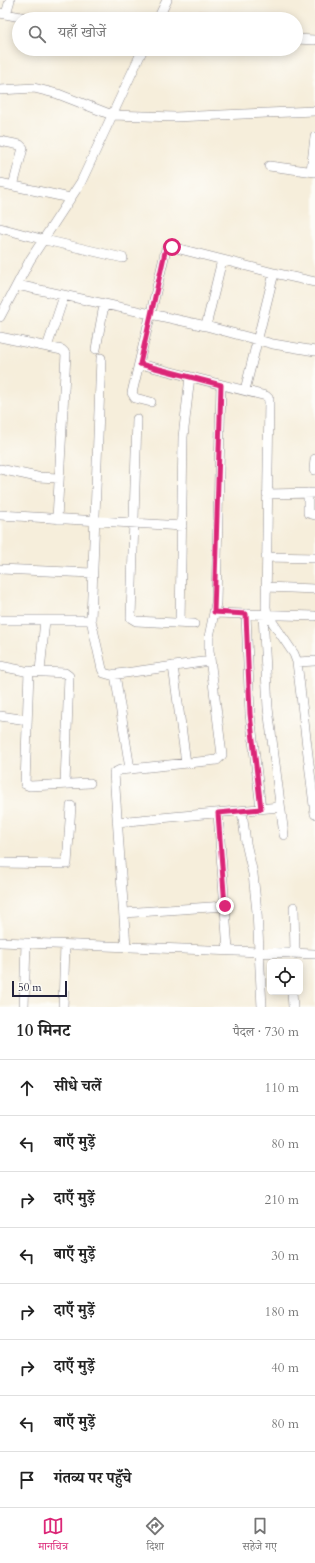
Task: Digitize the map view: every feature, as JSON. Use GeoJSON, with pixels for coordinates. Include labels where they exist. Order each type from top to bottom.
{"type":"FeatureCollection","features":[{"type":"Feature","properties":{"kind":"street"},"geometry":{"type":"LineString","coordinates":[[3,14],[10,0]]}},
{"type":"Feature","properties":{"kind":"street"},"geometry":{"type":"LineString","coordinates":[[161,12],[167,0]]}},
{"type":"Feature","properties":{"kind":"street"},"geometry":{"type":"LineString","coordinates":[[303,39],[315,40]]}},
{"type":"Feature","properties":{"kind":"street"},"geometry":{"type":"LineString","coordinates":[[0,317],[2,308],[17,285],[30,260],[81,182],[140,56]]}},
{"type":"Feature","properties":{"kind":"street"},"geometry":{"type":"LineString","coordinates":[[0,90],[34,88],[52,92],[112,115],[175,117],[315,111]]}},
{"type":"Feature","properties":{"kind":"street"},"geometry":{"type":"LineString","coordinates":[[269,166],[313,172],[315,137]]}},
{"type":"Feature","properties":{"kind":"street"},"geometry":{"type":"LineString","coordinates":[[0,141],[20,145],[23,148],[13,186]]}},
{"type":"Feature","properties":{"kind":"street"},"geometry":{"type":"LineString","coordinates":[[0,183],[70,198]]}},
{"type":"Feature","properties":{"kind":"street"},"geometry":{"type":"LineString","coordinates":[[0,228],[44,240],[123,258]]}},
{"type":"Feature","properties":{"kind":"street"},"geometry":{"type":"LineString","coordinates":[[151,402],[135,398],[132,395],[152,316],[166,249],[172,247],[315,282]]}},
{"type":"Feature","properties":{"kind":"street"},"geometry":{"type":"LineString","coordinates":[[206,326],[222,260]]}},
{"type":"Feature","properties":{"kind":"street"},"geometry":{"type":"LineString","coordinates":[[245,390],[274,273]]}},
{"type":"Feature","properties":{"kind":"street"},"geometry":{"type":"LineString","coordinates":[[17,285],[152,316],[206,326],[257,340],[315,351]]}},
{"type":"Feature","properties":{"kind":"street"},"geometry":{"type":"LineString","coordinates":[[47,347],[64,296]]}},
{"type":"Feature","properties":{"kind":"street"},"geometry":{"type":"LineString","coordinates":[[96,349],[104,305]]}},
{"type":"Feature","properties":{"kind":"street"},"geometry":{"type":"LineString","coordinates":[[0,337],[62,350],[66,354],[57,519]]}},
{"type":"Feature","properties":{"kind":"street"},"geometry":{"type":"LineString","coordinates":[[101,358],[93,522],[91,620],[102,669],[107,675],[210,661]]}},
{"type":"Feature","properties":{"kind":"street"},"geometry":{"type":"LineString","coordinates":[[140,364],[245,390],[266,396],[269,399],[265,614],[268,708],[284,835]]}},
{"type":"Feature","properties":{"kind":"street"},"geometry":{"type":"LineString","coordinates":[[180,623],[183,437],[190,377]]}},
{"type":"Feature","properties":{"kind":"street"},"geometry":{"type":"LineString","coordinates":[[126,947],[114,773],[120,770],[217,760],[222,755],[210,661],[209,637],[214,612],[221,385]]}},
{"type":"Feature","properties":{"kind":"street"},"geometry":{"type":"LineString","coordinates":[[136,419],[130,618],[136,621],[194,624]]}},
{"type":"Feature","properties":{"kind":"street"},"geometry":{"type":"LineString","coordinates":[[314,470],[315,460]]}},
{"type":"Feature","properties":{"kind":"street"},"geometry":{"type":"LineString","coordinates":[[0,469],[37,477],[59,478]]}},
{"type":"Feature","properties":{"kind":"street"},"geometry":{"type":"LineString","coordinates":[[268,494],[311,493],[308,513],[315,515]]}},
{"type":"Feature","properties":{"kind":"street"},"geometry":{"type":"LineString","coordinates":[[0,515],[93,522],[182,526]]}},
{"type":"Feature","properties":{"kind":"street"},"geometry":{"type":"LineString","coordinates":[[266,556],[315,558]]}},
{"type":"Feature","properties":{"kind":"street"},"geometry":{"type":"LineString","coordinates":[[0,569],[92,573]]}},
{"type":"Feature","properties":{"kind":"street"},"geometry":{"type":"LineString","coordinates":[[266,587],[315,589]]}},
{"type":"Feature","properties":{"kind":"street"},"geometry":{"type":"LineString","coordinates":[[214,612],[315,616]]}},
{"type":"Feature","properties":{"kind":"street"},"geometry":{"type":"LineString","coordinates":[[246,614],[250,714],[261,809]]}},
{"type":"Feature","properties":{"kind":"street"},"geometry":{"type":"LineString","coordinates":[[265,614],[294,654],[297,662],[315,814]]}},
{"type":"Feature","properties":{"kind":"street"},"geometry":{"type":"LineString","coordinates":[[0,620],[91,620]]}},
{"type":"Feature","properties":{"kind":"street"},"geometry":{"type":"LineString","coordinates":[[40,672],[44,620]]}},
{"type":"Feature","properties":{"kind":"street"},"geometry":{"type":"LineString","coordinates":[[297,662],[315,661]]}},
{"type":"Feature","properties":{"kind":"street"},"geometry":{"type":"LineString","coordinates":[[0,666],[29,671],[65,673],[69,676],[65,784]]}},
{"type":"Feature","properties":{"kind":"street"},"geometry":{"type":"LineString","coordinates":[[173,666],[186,763]]}},
{"type":"Feature","properties":{"kind":"street"},"geometry":{"type":"LineString","coordinates":[[29,671],[26,784],[30,786],[90,783]]}},
{"type":"Feature","properties":{"kind":"street"},"geometry":{"type":"LineString","coordinates":[[115,674],[130,769]]}},
{"type":"Feature","properties":{"kind":"street"},"geometry":{"type":"LineString","coordinates":[[0,716],[27,720]]}},
{"type":"Feature","properties":{"kind":"street"},"geometry":{"type":"LineString","coordinates":[[0,863],[67,864],[71,806]]}},
{"type":"Feature","properties":{"kind":"street"},"geometry":{"type":"LineString","coordinates":[[117,822],[280,807]]}},
{"type":"Feature","properties":{"kind":"street"},"geometry":{"type":"LineString","coordinates":[[242,810],[246,843],[253,874],[259,952],[265,983],[262,1007]]}},
{"type":"Feature","properties":{"kind":"street"},"geometry":{"type":"LineString","coordinates":[[218,813],[228,950]]}},
{"type":"Feature","properties":{"kind":"street"},"geometry":{"type":"LineString","coordinates":[[124,913],[225,906]]}},
{"type":"Feature","properties":{"kind":"street"},"geometry":{"type":"LineString","coordinates":[[294,906],[295,954]]}},
{"type":"Feature","properties":{"kind":"street"},"geometry":{"type":"LineString","coordinates":[[0,942],[315,954]]}},
{"type":"Feature","properties":{"kind":"street"},"geometry":{"type":"LineString","coordinates":[[24,1007],[26,943]]}},
{"type":"Feature","properties":{"kind":"street"},"geometry":{"type":"LineString","coordinates":[[64,1007],[65,945]]}},
{"type":"Feature","properties":{"kind":"street"},"geometry":{"type":"LineString","coordinates":[[292,995],[292,1007]]}},
{"type":"Feature","properties":{"kind":"route"},"geometry":{"type":"LineString","coordinates":[[172,247],[166,249],[165,252],[152,316],[140,364],[221,385],[216,603],[214,612],[246,614],[246,653],[250,714],[261,809],[218,813],[225,906]]}}]}
